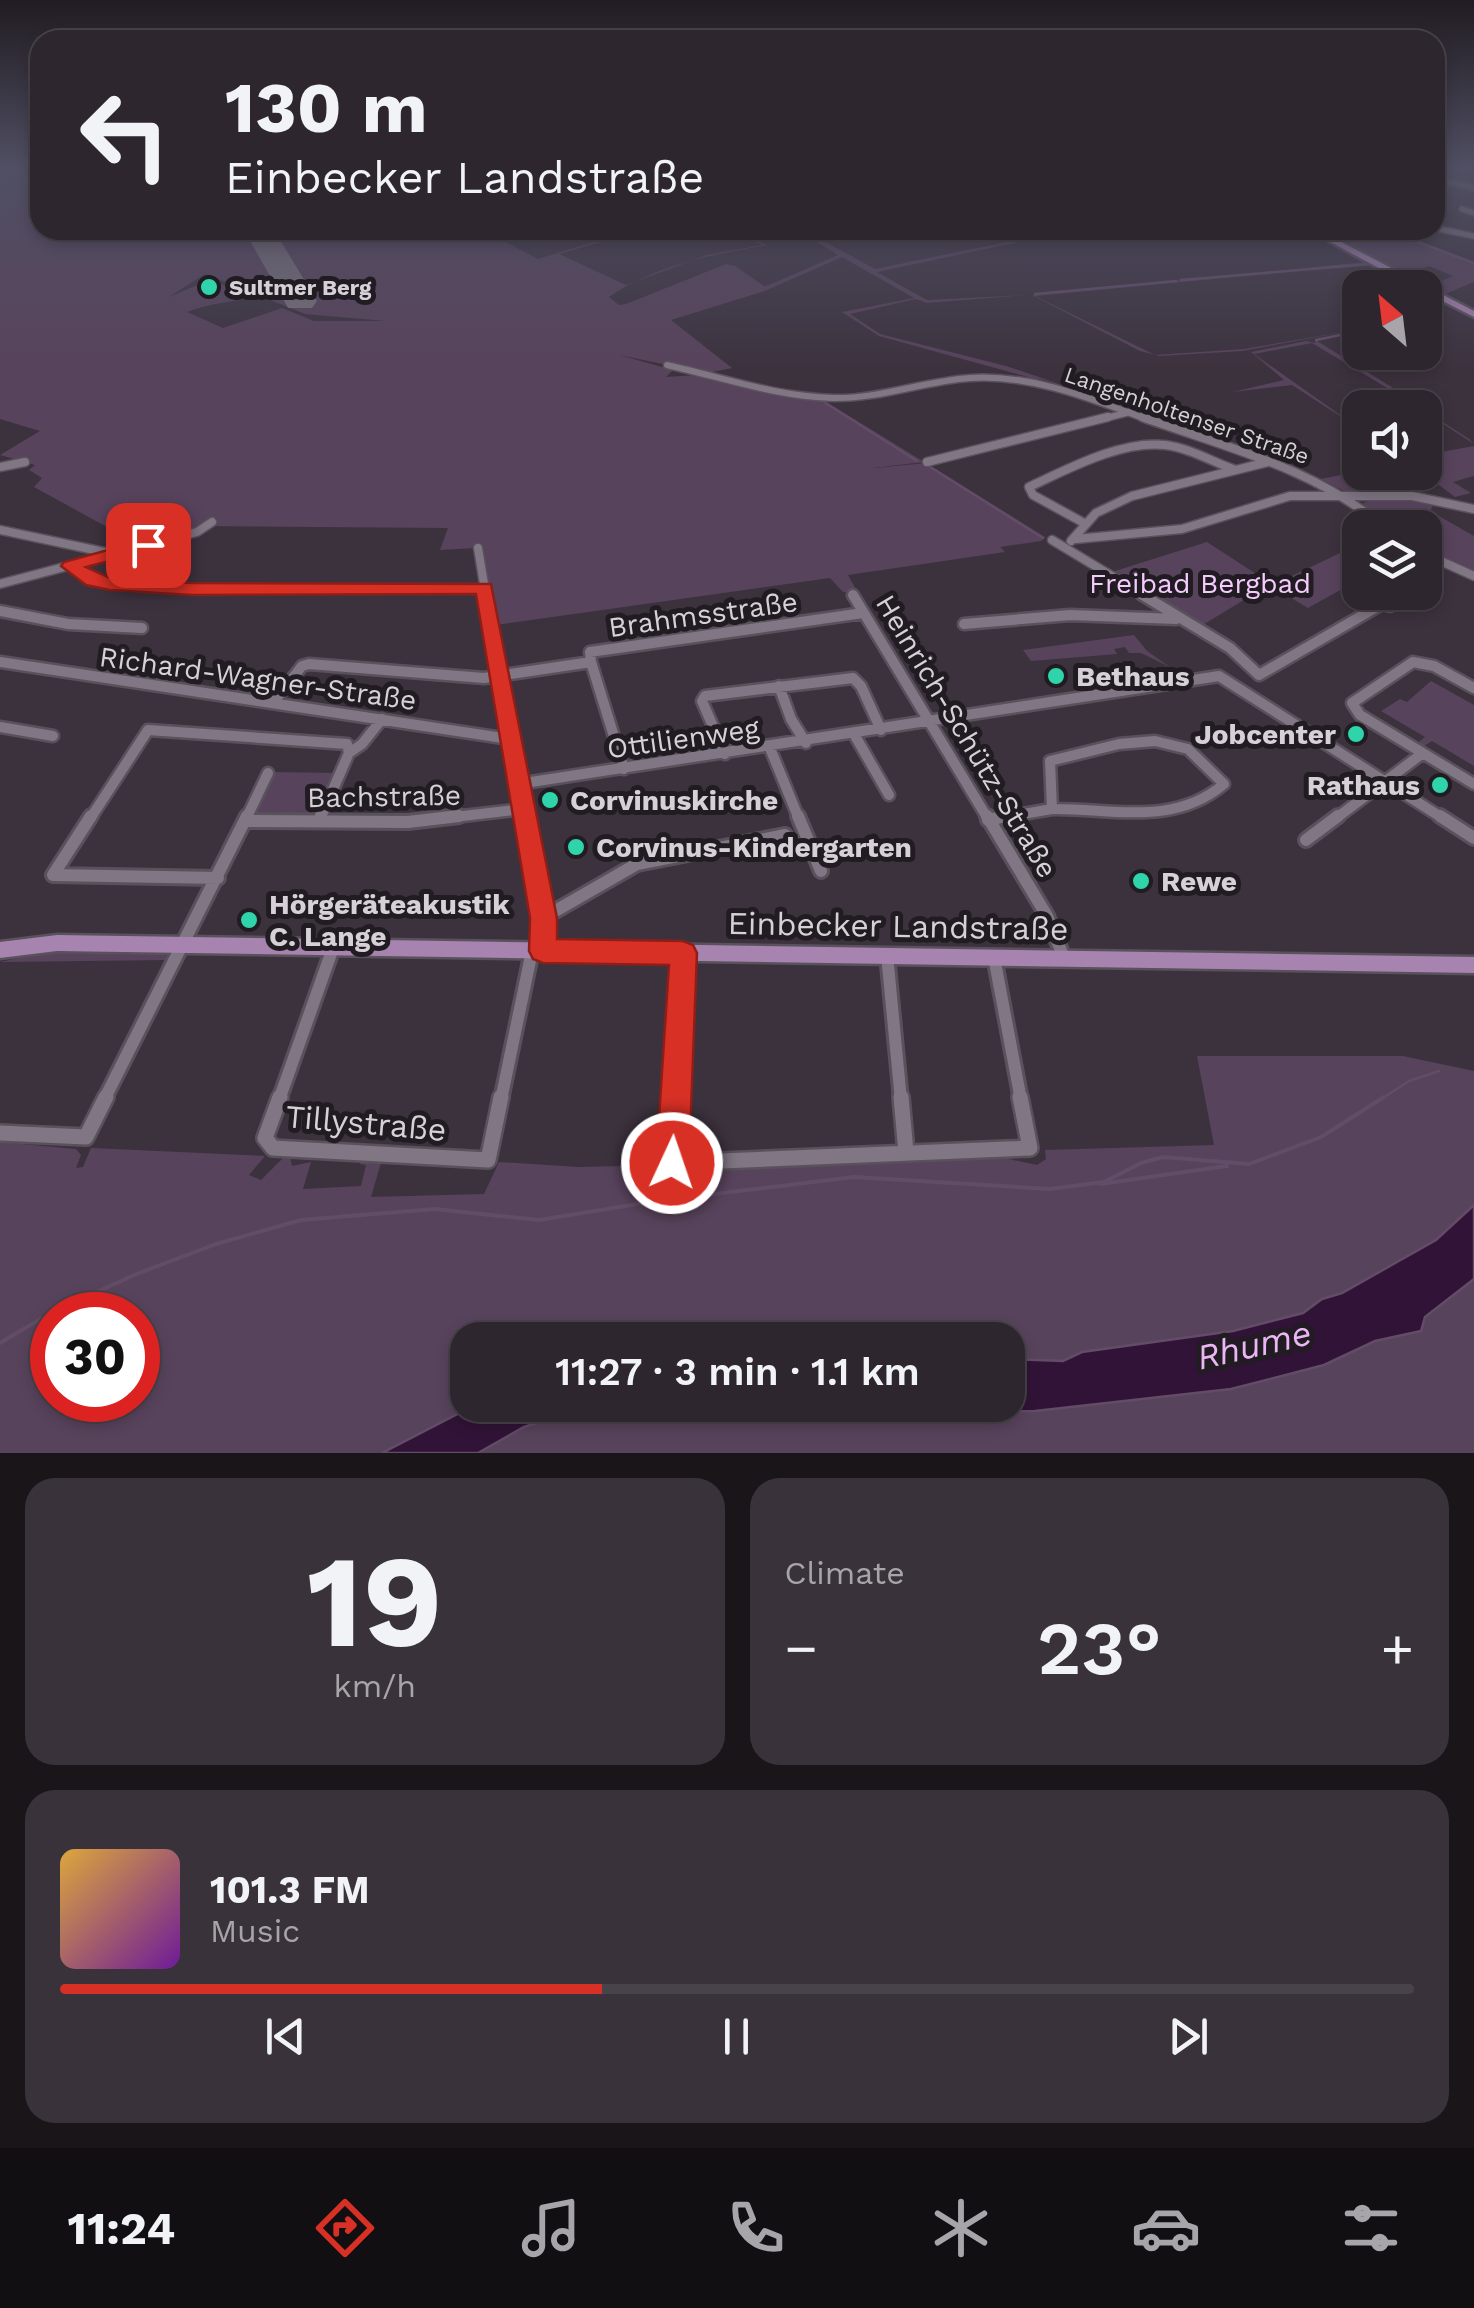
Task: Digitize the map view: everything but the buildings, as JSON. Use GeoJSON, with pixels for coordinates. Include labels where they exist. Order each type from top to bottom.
{"type":"FeatureCollection","features":[{"type":"Feature","properties":{"kind":"main road"},"geometry":{"type":"LineString","coordinates":[[1331,240],[1389,270]]}},
{"type":"Feature","properties":{"kind":"main road"},"geometry":{"type":"LineString","coordinates":[[1442,296],[1472,310]]}},
{"type":"Feature","properties":{"kind":"main road","name":"Einbecker Landstraße"},"geometry":{"type":"LineString","coordinates":[[0,953],[81,945],[1474,966]]}},
{"type":"Feature","properties":{"kind":"street","name":"Langenholtenser Straße"},"geometry":{"type":"LineString","coordinates":[[666,365],[824,398],[878,395],[970,378],[1016,379],[1065,390],[1318,480],[1364,510]]}},
{"type":"Feature","properties":{"kind":"street"},"geometry":{"type":"LineString","coordinates":[[927,462],[1130,412]]}},
{"type":"Feature","properties":{"kind":"street"},"geometry":{"type":"LineString","coordinates":[[1084,522],[1033,495],[1029,487],[1081,465],[1154,445],[1233,469]]}},
{"type":"Feature","properties":{"kind":"street"},"geometry":{"type":"LineString","coordinates":[[0,467],[25,462]]}},
{"type":"Feature","properties":{"kind":"street"},"geometry":{"type":"LineString","coordinates":[[1076,538],[1084,522],[1114,504],[1270,462]]}},
{"type":"Feature","properties":{"kind":"street"},"geometry":{"type":"LineString","coordinates":[[1261,703],[1259,675],[1238,653],[1057,543],[1182,528],[1290,496],[1412,496],[1474,509]]}},
{"type":"Feature","properties":{"kind":"street"},"geometry":{"type":"LineString","coordinates":[[3,582],[197,532],[212,522]]}},
{"type":"Feature","properties":{"kind":"street"},"geometry":{"type":"LineString","coordinates":[[0,530],[60,546],[114,554]]}},
{"type":"Feature","properties":{"kind":"street"},"geometry":{"type":"LineString","coordinates":[[478,548],[544,918],[537,951]]}},
{"type":"Feature","properties":{"kind":"street"},"geometry":{"type":"LineString","coordinates":[[1442,562],[1474,576]]}},
{"type":"Feature","properties":{"kind":"street"},"geometry":{"type":"LineString","coordinates":[[70,566],[93,581],[192,589],[484,588]]}},
{"type":"Feature","properties":{"kind":"street","name":"Heinrich-Schütz-Straße"},"geometry":{"type":"LineString","coordinates":[[852,595],[1050,923],[1064,958]]}},
{"type":"Feature","properties":{"kind":"street"},"geometry":{"type":"LineString","coordinates":[[1259,675],[1372,610]]}},
{"type":"Feature","properties":{"kind":"street"},"geometry":{"type":"LineString","coordinates":[[0,611],[68,624],[142,628]]}},
{"type":"Feature","properties":{"kind":"street"},"geometry":{"type":"LineString","coordinates":[[964,624],[1072,612],[1124,612],[1182,620]]}},
{"type":"Feature","properties":{"kind":"street","name":"Brahmsstraße"},"geometry":{"type":"LineString","coordinates":[[274,702],[302,666],[309,664],[501,676],[592,662],[590,652],[863,613]]}},
{"type":"Feature","properties":{"kind":"street","name":"Richard-Wagner-Straße"},"geometry":{"type":"LineString","coordinates":[[0,662],[510,739]]}},
{"type":"Feature","properties":{"kind":"street"},"geometry":{"type":"LineString","coordinates":[[592,662],[624,769]]}},
{"type":"Feature","properties":{"kind":"street"},"geometry":{"type":"LineString","coordinates":[[1474,688],[1434,666],[1413,662],[1353,700],[1360,715],[1474,784]]}},
{"type":"Feature","properties":{"kind":"street","name":"Ottilienweg"},"geometry":{"type":"LineString","coordinates":[[518,784],[1219,676],[1474,838]]}},
{"type":"Feature","properties":{"kind":"street"},"geometry":{"type":"LineString","coordinates":[[725,754],[707,721],[702,702],[705,696],[853,678],[861,686],[881,730]]}},
{"type":"Feature","properties":{"kind":"street"},"geometry":{"type":"LineString","coordinates":[[779,686],[791,720],[806,742]]}},
{"type":"Feature","properties":{"kind":"street"},"geometry":{"type":"LineString","coordinates":[[319,821],[349,752],[362,744],[382,719]]}},
{"type":"Feature","properties":{"kind":"street"},"geometry":{"type":"LineString","coordinates":[[0,727],[53,736]]}},
{"type":"Feature","properties":{"kind":"street"},"geometry":{"type":"LineString","coordinates":[[218,878],[53,875],[148,730],[347,744],[349,752]]}},
{"type":"Feature","properties":{"kind":"street"},"geometry":{"type":"LineString","coordinates":[[854,734],[889,796]]}},
{"type":"Feature","properties":{"kind":"street"},"geometry":{"type":"LineString","coordinates":[[988,820],[1052,809],[1163,814],[1214,795],[1224,784],[1189,748],[1173,740],[1156,740],[1064,755],[1050,761],[1052,809]]}},
{"type":"Feature","properties":{"kind":"street"},"geometry":{"type":"LineString","coordinates":[[770,748],[821,871]]}},
{"type":"Feature","properties":{"kind":"street"},"geometry":{"type":"LineString","coordinates":[[1306,840],[1424,753]]}},
{"type":"Feature","properties":{"kind":"street"},"geometry":{"type":"LineString","coordinates":[[0,1133],[86,1137],[268,774]]}},
{"type":"Feature","properties":{"kind":"street","name":"Bachstraße"},"geometry":{"type":"LineString","coordinates":[[245,821],[458,820],[523,809]]}},
{"type":"Feature","properties":{"kind":"street"},"geometry":{"type":"LineString","coordinates":[[544,918],[637,864],[785,835]]}},
{"type":"Feature","properties":{"kind":"street","name":"Tillystraße"},"geometry":{"type":"LineString","coordinates":[[333,948],[265,1138],[273,1148],[488,1160],[537,951]]}},
{"type":"Feature","properties":{"kind":"street"},"geometry":{"type":"LineString","coordinates":[[683,953],[672,1163],[1030,1148],[994,957]]}},
{"type":"Feature","properties":{"kind":"street"},"geometry":{"type":"LineString","coordinates":[[887,956],[906,1152]]}},
{"type":"Feature","properties":{"kind":"green space"},"geometry":{"type":"Polygon","coordinates":[[[0,237],[30,237],[30,240],[502,240],[538,259],[608,240],[559,254],[626,285],[638,281],[609,297],[619,305],[726,264],[764,286],[838,255],[813,240],[822,240],[875,269],[1028,240],[877,272],[927,300],[1027,295],[927,303],[916,299],[850,314],[880,334],[1056,383],[999,378],[841,396],[768,387],[843,395],[959,376],[1028,377],[879,336],[842,312],[914,298],[842,257],[765,291],[671,320],[732,368],[707,373],[619,355],[673,370],[666,377],[697,375],[823,400],[924,462],[865,469],[926,463],[1045,537],[1041,541],[1000,547],[1005,552],[848,575],[858,593],[843,592],[830,578],[496,625],[486,575],[479,576],[476,548],[440,550],[448,528],[200,526],[178,536],[107,527],[34,487],[42,478],[29,470],[35,465],[0,455],[40,431],[0,419],[0,237]],[[205,274],[169,297],[209,280],[254,296],[187,312],[223,328],[282,308],[314,321],[386,321],[305,314],[205,274]]]}},
{"type":"Feature","properties":{"kind":"green space"},"geometry":{"type":"Polygon","coordinates":[[[752,240],[767,245],[793,241],[690,261],[707,255],[762,245],[752,240]]]}},
{"type":"Feature","properties":{"kind":"green space"},"geometry":{"type":"Polygon","coordinates":[[[1322,240],[1371,264],[1035,296],[1154,354],[1140,351],[1032,295],[1365,262],[1322,240]]]}},
{"type":"Feature","properties":{"kind":"green space"},"geometry":{"type":"Polygon","coordinates":[[[1341,240],[1414,240],[1474,262],[1474,282],[1443,295],[1442,281],[1453,276],[1429,266],[1399,270],[1341,240]]]}},
{"type":"Feature","properties":{"kind":"green space"},"geometry":{"type":"Polygon","coordinates":[[[1342,332],[1242,351],[1156,355],[1244,349],[1342,332]]]}},
{"type":"Feature","properties":{"kind":"green space"},"geometry":{"type":"Polygon","coordinates":[[[1342,334],[1317,341],[1342,356],[1342,361],[1312,343],[1254,354],[1342,417],[1292,385],[1233,392],[1284,380],[1251,352],[1306,341],[1315,343],[1316,339],[1342,334]]]}},
{"type":"Feature","properties":{"kind":"green space"},"geometry":{"type":"Polygon","coordinates":[[[1357,370],[1364,370],[1396,390],[1357,370]]]}},
{"type":"Feature","properties":{"kind":"green space"},"geometry":{"type":"Polygon","coordinates":[[[1059,384],[1128,407],[1107,403],[1059,384]]]}},
{"type":"Feature","properties":{"kind":"green space"},"geometry":{"type":"Polygon","coordinates":[[[1474,446],[1474,476],[1453,482],[1471,493],[1455,497],[1442,487],[1442,452],[1474,446]]]}},
{"type":"Feature","properties":{"kind":"green space"},"geometry":{"type":"Polygon","coordinates":[[[1342,475],[1342,490],[1321,479],[1342,475]]]}},
{"type":"Feature","properties":{"kind":"green space"},"geometry":{"type":"Polygon","coordinates":[[[1342,490],[1411,490],[1413,494],[1352,495],[1342,490]]]}},
{"type":"Feature","properties":{"kind":"green space"},"geometry":{"type":"Polygon","coordinates":[[[1373,499],[1435,502],[1431,510],[1368,510],[1361,504],[1373,499]]]}},
{"type":"Feature","properties":{"kind":"green space"},"geometry":{"type":"Polygon","coordinates":[[[1442,518],[1474,536],[1474,572],[1442,558],[1442,518]]]}},
{"type":"Feature","properties":{"kind":"green space","name":"Freibad Bergbad"},"geometry":{"type":"Polygon","coordinates":[[[1207,542],[1264,579],[1267,586],[1201,626],[1112,572],[1207,542]]]}},
{"type":"Feature","properties":{"kind":"green space"},"geometry":{"type":"Polygon","coordinates":[[[1342,552],[1342,589],[1308,608],[1278,590],[1277,583],[1342,552]]]}},
{"type":"Feature","properties":{"kind":"green space"},"geometry":{"type":"Polygon","coordinates":[[[1134,635],[1147,651],[1170,667],[1141,653],[1129,653],[1125,647],[1114,649],[1117,654],[1031,661],[1023,650],[1134,635]]]}},
{"type":"Feature","properties":{"kind":"green space"},"geometry":{"type":"Polygon","coordinates":[[[1431,681],[1474,705],[1474,766],[1432,741],[1421,748],[1415,745],[1425,737],[1381,711],[1400,699],[1407,702],[1431,681]]]}},
{"type":"Feature","properties":{"kind":"green space"},"geometry":{"type":"Polygon","coordinates":[[[273,772],[335,773],[322,803],[310,816],[260,818],[255,812],[273,772]]]}},
{"type":"Feature","properties":{"kind":"green space"},"geometry":{"type":"Polygon","coordinates":[[[47,952],[165,954],[168,960],[0,962],[47,952]]]}},
{"type":"Feature","properties":{"kind":"green space"},"geometry":{"type":"Polygon","coordinates":[[[1197,1056],[1403,1056],[1474,1071],[1474,1453],[0,1453],[0,1142],[76,1149],[81,1155],[76,1168],[83,1167],[91,1148],[265,1156],[249,1175],[261,1180],[285,1156],[290,1156],[292,1166],[311,1162],[303,1189],[361,1186],[366,1165],[360,1164],[361,1158],[382,1159],[371,1197],[484,1194],[499,1162],[579,1167],[665,1165],[682,1172],[720,1165],[995,1156],[1037,1165],[1046,1159],[1045,1150],[1214,1145],[1197,1056]]]}},
{"type":"Feature","properties":{"kind":"water","name":"Rhume"},"geometry":{"type":"Polygon","coordinates":[[[1474,1205],[1474,1279],[1425,1317],[1421,1331],[1375,1341],[1324,1365],[1231,1389],[1025,1411],[1025,1360],[1063,1361],[1082,1352],[1233,1331],[1303,1313],[1322,1299],[1342,1293],[1436,1240],[1474,1205]]]}},
{"type":"Feature","properties":{"kind":"water"},"geometry":{"type":"Polygon","coordinates":[[[450,1418],[450,1422],[539,1422],[478,1453],[382,1453],[450,1418]]]}},
{"type":"Feature","properties":{"kind":"waterway"},"geometry":{"type":"LineString","coordinates":[[1325,240],[1341,248]]}},
{"type":"Feature","properties":{"kind":"waterway"},"geometry":{"type":"LineString","coordinates":[[1413,240],[1474,263]]}},
{"type":"Feature","properties":{"kind":"waterway"},"geometry":{"type":"LineString","coordinates":[[1181,280],[1372,264]]}},
{"type":"Feature","properties":{"kind":"waterway"},"geometry":{"type":"LineString","coordinates":[[1035,294],[1176,281]]}},
{"type":"Feature","properties":{"kind":"waterway"},"geometry":{"type":"LineString","coordinates":[[1316,340],[1342,335]]}},
{"type":"Feature","properties":{"kind":"waterway"},"geometry":{"type":"LineString","coordinates":[[824,402],[917,461]]}},
{"type":"Feature","properties":{"kind":"waterway"},"geometry":{"type":"LineString","coordinates":[[927,465],[1043,538]]}},
{"type":"Feature","properties":{"kind":"waterway"},"geometry":{"type":"LineString","coordinates":[[1380,1100],[1409,1081],[1439,1071]]}},
{"type":"Feature","properties":{"kind":"waterway"},"geometry":{"type":"LineString","coordinates":[[681,1198],[854,1177],[1050,1189],[1104,1182],[1141,1163],[1163,1157],[1249,1164],[1321,1137],[1384,1097]]}},
{"type":"Feature","properties":{"kind":"waterway"},"geometry":{"type":"LineString","coordinates":[[1101,1184],[1227,1166]]}},
{"type":"Feature","properties":{"kind":"waterway"},"geometry":{"type":"LineString","coordinates":[[0,1343],[54,1311],[139,1273],[216,1244],[301,1220],[435,1209],[539,1220],[663,1200]]}},
{"type":"Feature","properties":{"kind":"runway"},"geometry":{"type":"LineString","coordinates":[[265,240],[300,301]]}},
{"type":"Feature","properties":{"kind":"place","name":"Sultmer Berg"},"geometry":{"type":"Point","coordinates":[209,287]}},
{"type":"Feature","properties":{"kind":"place","name":"Bethaus"},"geometry":{"type":"Point","coordinates":[1056,676]}},
{"type":"Feature","properties":{"kind":"place","name":"Jobcenter"},"geometry":{"type":"Point","coordinates":[1356,734]}},
{"type":"Feature","properties":{"kind":"place","name":"Rathaus"},"geometry":{"type":"Point","coordinates":[1440,785]}},
{"type":"Feature","properties":{"kind":"place","name":"Corvinuskirche"},"geometry":{"type":"Point","coordinates":[550,800]}},
{"type":"Feature","properties":{"kind":"place","name":"Corvinus-Kindergarten"},"geometry":{"type":"Point","coordinates":[576,847]}},
{"type":"Feature","properties":{"kind":"place","name":"Rewe"},"geometry":{"type":"Point","coordinates":[1141,881]}},
{"type":"Feature","properties":{"kind":"place","name":"Hörgeräteakustik C. Lange"},"geometry":{"type":"Point","coordinates":[249,920]}},
{"type":"Feature","properties":{"kind":"route"},"geometry":{"type":"LineString","coordinates":[[148,545],[70,566],[93,581],[192,589],[484,588],[544,918],[543,951],[683,953],[672,1163]]}}]}
